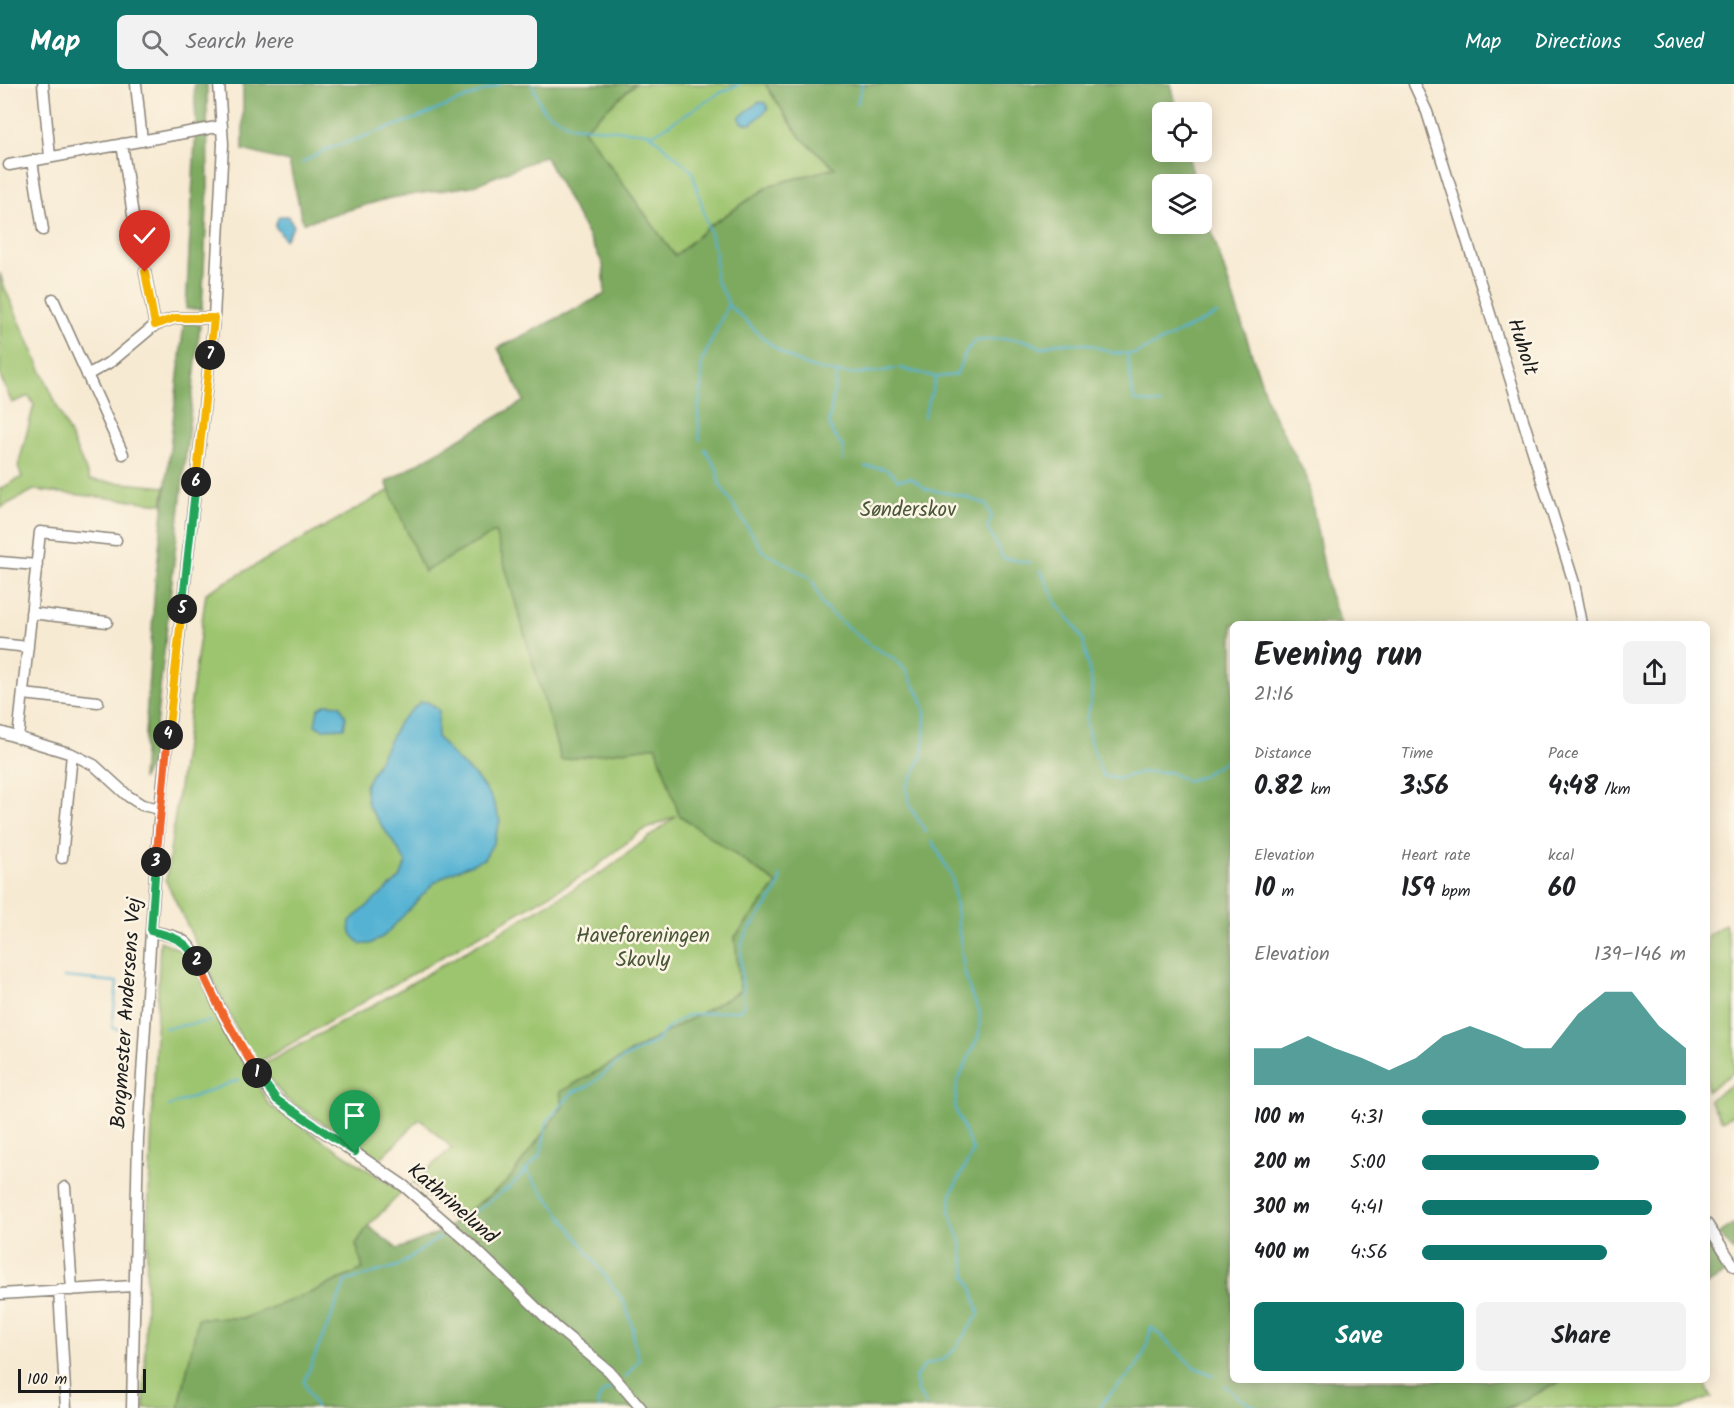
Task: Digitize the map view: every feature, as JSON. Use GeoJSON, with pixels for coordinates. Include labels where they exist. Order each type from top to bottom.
{"type":"FeatureCollection","features":[{"type":"Feature","properties":{"kind":"street"},"geometry":{"type":"LineString","coordinates":[[43,84],[50,158]]}},
{"type":"Feature","properties":{"kind":"street"},"geometry":{"type":"LineString","coordinates":[[136,84],[142,141]]}},
{"type":"Feature","properties":{"kind":"street","name":"Borgmester Andersens Vej"},"geometry":{"type":"LineString","coordinates":[[132,1408],[138,1138],[151,931],[160,808],[214,318],[222,126],[219,84]]}},
{"type":"Feature","properties":{"kind":"street","name":"Huholt"},"geometry":{"type":"LineString","coordinates":[[1414,84],[1426,112],[1527,428],[1574,582],[1581,621]]}},
{"type":"Feature","properties":{"kind":"street"},"geometry":{"type":"LineString","coordinates":[[9,165],[222,126]]}},
{"type":"Feature","properties":{"kind":"street"},"geometry":{"type":"LineString","coordinates":[[122,144],[134,216]]}},
{"type":"Feature","properties":{"kind":"street"},"geometry":{"type":"LineString","coordinates":[[32,161],[43,230]]}},
{"type":"Feature","properties":{"kind":"street"},"geometry":{"type":"LineString","coordinates":[[145,272],[155,325]]}},
{"type":"Feature","properties":{"kind":"street"},"geometry":{"type":"LineString","coordinates":[[52,299],[123,454]]}},
{"type":"Feature","properties":{"kind":"street"},"geometry":{"type":"LineString","coordinates":[[87,375],[112,361],[155,325],[175,318],[214,318]]}},
{"type":"Feature","properties":{"kind":"street"},"geometry":{"type":"LineString","coordinates":[[18,738],[40,532],[116,540]]}},
{"type":"Feature","properties":{"kind":"street"},"geometry":{"type":"LineString","coordinates":[[0,562],[37,565]]}},
{"type":"Feature","properties":{"kind":"street"},"geometry":{"type":"LineString","coordinates":[[32,613],[107,622]]}},
{"type":"Feature","properties":{"kind":"street"},"geometry":{"type":"LineString","coordinates":[[0,644],[28,647]]}},
{"type":"Feature","properties":{"kind":"street"},"geometry":{"type":"LineString","coordinates":[[23,694],[98,702]]}},
{"type":"Feature","properties":{"kind":"street"},"geometry":{"type":"LineString","coordinates":[[0,732],[72,754],[94,765],[128,796],[142,805],[160,808]]}},
{"type":"Feature","properties":{"kind":"street"},"geometry":{"type":"LineString","coordinates":[[62,858],[72,754]]}},
{"type":"Feature","properties":{"kind":"street","name":"Kathrinelund"},"geometry":{"type":"LineString","coordinates":[[151,931],[174,936],[186,943],[195,955],[239,1044],[263,1083],[277,1100],[404,1186],[466,1240],[556,1327],[609,1371],[641,1408]]}},
{"type":"Feature","properties":{"kind":"street"},"geometry":{"type":"LineString","coordinates":[[65,1187],[72,1290]]}},
{"type":"Feature","properties":{"kind":"street"},"geometry":{"type":"LineString","coordinates":[[1710,1229],[1734,1266]]}},
{"type":"Feature","properties":{"kind":"street"},"geometry":{"type":"LineString","coordinates":[[0,1294],[133,1286]]}},
{"type":"Feature","properties":{"kind":"street"},"geometry":{"type":"LineString","coordinates":[[59,1290],[66,1408]]}},
{"type":"Feature","properties":{"kind":"green space"},"geometry":{"type":"Polygon","coordinates":[[[194,84],[207,84],[208,188],[202,309],[186,309],[196,122],[194,84]]]}},
{"type":"Feature","properties":{"kind":"green space","name":"Sønderskov"},"geometry":{"type":"Polygon","coordinates":[[[243,84],[635,84],[584,129],[675,256],[709,226],[771,185],[835,168],[800,137],[765,84],[1171,84],[1176,102],[1152,102],[1152,162],[1190,162],[1193,174],[1152,174],[1152,234],[1212,232],[1269,406],[1307,478],[1329,592],[1340,621],[1230,621],[1230,1383],[1558,1383],[1507,1408],[179,1408],[198,1318],[244,1318],[312,1292],[363,1269],[356,1244],[368,1226],[398,1249],[443,1231],[507,1182],[563,1106],[560,1092],[740,991],[735,937],[777,884],[679,815],[656,746],[561,760],[495,532],[424,572],[386,482],[524,401],[498,348],[605,294],[603,264],[545,156],[472,186],[390,198],[303,223],[289,162],[243,150],[243,84]]]}},
{"type":"Feature","properties":{"kind":"green space"},"geometry":{"type":"Polygon","coordinates":[[[635,84],[765,84],[800,137],[835,168],[771,185],[709,226],[675,256],[584,129],[635,84]]]}},
{"type":"Feature","properties":{"kind":"green space"},"geometry":{"type":"Polygon","coordinates":[[[0,273],[90,480],[165,487],[162,504],[34,490],[0,508],[0,489],[22,477],[18,467],[34,405],[29,396],[12,403],[0,376],[0,273]]]}},
{"type":"Feature","properties":{"kind":"green space"},"geometry":{"type":"Polygon","coordinates":[[[184,322],[200,325],[152,762],[142,780],[155,584],[184,322]]]}},
{"type":"Feature","properties":{"kind":"green space","name":"Haveforeningen Skovly"},"geometry":{"type":"Polygon","coordinates":[[[390,490],[424,572],[495,531],[561,760],[657,746],[679,815],[777,884],[735,937],[741,991],[560,1092],[563,1106],[507,1182],[454,1221],[413,1182],[452,1148],[420,1119],[379,1160],[286,1099],[259,1067],[384,999],[606,870],[676,816],[640,832],[591,871],[254,1065],[166,881],[206,593],[390,490]]]}},
{"type":"Feature","properties":{"kind":"green space"},"geometry":{"type":"Polygon","coordinates":[[[1725,924],[1734,965],[1734,1072],[1710,1089],[1710,934],[1725,924]]]}},
{"type":"Feature","properties":{"kind":"green space"},"geometry":{"type":"Polygon","coordinates":[[[160,941],[184,951],[193,962],[224,1030],[270,1106],[402,1192],[368,1226],[356,1244],[363,1269],[312,1292],[244,1318],[198,1318],[179,1408],[144,1408],[147,1239],[160,941]]]}},
{"type":"Feature","properties":{"kind":"green space"},"geometry":{"type":"Polygon","coordinates":[[[1734,1083],[1734,1114],[1722,1121],[1710,1099],[1734,1083]]]}},
{"type":"Feature","properties":{"kind":"green space"},"geometry":{"type":"Polygon","coordinates":[[[1734,1224],[1734,1251],[1718,1234],[1734,1224]]]}},
{"type":"Feature","properties":{"kind":"green space"},"geometry":{"type":"Polygon","coordinates":[[[1710,1245],[1727,1272],[1710,1283],[1710,1245]]]}},
{"type":"Feature","properties":{"kind":"green space"},"geometry":{"type":"Polygon","coordinates":[[[1558,1383],[1705,1383],[1712,1397],[1683,1408],[1507,1408],[1558,1383]]]}},
{"type":"Feature","properties":{"kind":"water"},"geometry":{"type":"Polygon","coordinates":[[[758,102],[766,103],[768,109],[751,124],[743,123],[739,118],[758,102]]]}},
{"type":"Feature","properties":{"kind":"water"},"geometry":{"type":"Polygon","coordinates":[[[279,216],[288,216],[294,226],[285,240],[275,226],[279,216]]]}},
{"type":"Feature","properties":{"kind":"water"},"geometry":{"type":"Polygon","coordinates":[[[420,702],[428,702],[439,710],[437,737],[476,777],[492,798],[500,821],[494,842],[484,859],[448,874],[434,883],[384,936],[370,944],[361,944],[352,934],[350,921],[400,878],[406,863],[368,806],[365,786],[400,721],[420,702]]]}},
{"type":"Feature","properties":{"kind":"water"},"geometry":{"type":"Polygon","coordinates":[[[326,704],[340,705],[346,717],[344,728],[322,729],[315,725],[318,709],[326,704]]]}},
{"type":"Feature","properties":{"kind":"waterway"},"geometry":{"type":"LineString","coordinates":[[302,163],[325,150],[417,118],[501,84]]}},
{"type":"Feature","properties":{"kind":"waterway"},"geometry":{"type":"LineString","coordinates":[[532,84],[543,110],[571,126],[649,133],[692,171],[716,255],[715,279],[728,305],[701,363],[702,387],[698,412],[700,440]]}},
{"type":"Feature","properties":{"kind":"waterway"},"geometry":{"type":"LineString","coordinates":[[652,135],[720,93],[740,84]]}},
{"type":"Feature","properties":{"kind":"waterway"},"geometry":{"type":"LineString","coordinates":[[857,104],[862,84]]}},
{"type":"Feature","properties":{"kind":"waterway"},"geometry":{"type":"LineString","coordinates":[[728,305],[774,347],[802,364],[816,369],[846,373],[894,369]]}},
{"type":"Feature","properties":{"kind":"waterway"},"geometry":{"type":"LineString","coordinates":[[899,368],[936,377],[956,375],[967,350],[975,341],[992,339],[1026,341],[1041,348],[1056,343],[1088,344],[1113,353],[1135,354],[1217,314]]}},
{"type":"Feature","properties":{"kind":"waterway"},"geometry":{"type":"LineString","coordinates":[[1127,354],[1134,401],[1161,404]]}},
{"type":"Feature","properties":{"kind":"waterway"},"geometry":{"type":"LineString","coordinates":[[837,373],[829,423],[833,434],[843,447],[843,461]]}},
{"type":"Feature","properties":{"kind":"waterway"},"geometry":{"type":"LineString","coordinates":[[924,417],[936,377]]}},
{"type":"Feature","properties":{"kind":"waterway"},"geometry":{"type":"LineString","coordinates":[[705,449],[717,469],[719,483],[763,551],[812,579],[822,604],[828,611],[868,644],[893,658],[905,669],[925,710],[924,752],[906,789],[911,808],[926,832]]}},
{"type":"Feature","properties":{"kind":"waterway"},"geometry":{"type":"LineString","coordinates":[[865,467],[884,469],[891,472],[898,480],[911,478],[926,489],[962,496],[986,504],[992,517],[987,527],[1003,558],[1031,563]]}},
{"type":"Feature","properties":{"kind":"waterway"},"geometry":{"type":"LineString","coordinates":[[1041,571],[1058,606],[1073,623],[1083,640],[1092,685],[1091,702],[1086,720],[1090,741],[1103,776],[1117,779],[1142,772],[1170,772],[1186,781],[1200,777],[1230,758]]}},
{"type":"Feature","properties":{"kind":"waterway"},"geometry":{"type":"LineString","coordinates":[[926,1405],[918,1392],[915,1377],[925,1365],[944,1359],[953,1351],[979,1314],[966,1275],[961,1242],[950,1213],[951,1194],[973,1151],[955,1108],[957,1083],[979,1035],[980,1012],[971,994],[964,970],[952,877],[932,841]]}},
{"type":"Feature","properties":{"kind":"waterway"},"geometry":{"type":"LineString","coordinates":[[470,1215],[511,1186],[541,1154],[547,1121],[573,1092],[589,1086],[622,1059],[655,1042],[670,1026],[688,1015],[740,1010],[744,1005],[741,962],[743,940],[772,899],[780,882],[780,876]]}},
{"type":"Feature","properties":{"kind":"waterway"},"geometry":{"type":"LineString","coordinates":[[64,977],[117,982],[112,1028],[123,1030]]}},
{"type":"Feature","properties":{"kind":"waterway"},"geometry":{"type":"LineString","coordinates":[[165,1028],[211,1021]]}},
{"type":"Feature","properties":{"kind":"waterway"},"geometry":{"type":"LineString","coordinates":[[169,1106],[238,1080]]}},
{"type":"Feature","properties":{"kind":"waterway"},"geometry":{"type":"LineString","coordinates":[[526,1171],[624,1302],[633,1328],[633,1339],[639,1359],[626,1377]]}},
{"type":"Feature","properties":{"kind":"waterway"},"geometry":{"type":"LineString","coordinates":[[316,1408],[304,1382],[346,1281],[398,1266],[440,1237]]}},
{"type":"Feature","properties":{"kind":"waterway"},"geometry":{"type":"LineString","coordinates":[[1100,1408],[1107,1397],[1139,1363],[1145,1351],[1151,1327],[1194,1367],[1213,1375]]}},
{"type":"Feature","properties":{"kind":"waterway"},"geometry":{"type":"LineString","coordinates":[[1225,1386],[1242,1400],[1258,1408]]}},
{"type":"Feature","properties":{"kind":"waterway"},"geometry":{"type":"LineString","coordinates":[[599,1408],[597,1403],[603,1392],[613,1388]]}},
{"type":"Feature","properties":{"kind":"route"},"geometry":{"type":"LineString","coordinates":[[145,272],[155,325],[175,318],[214,318],[160,808],[151,931],[174,936],[186,943],[195,955],[239,1044],[263,1083],[277,1100],[355,1152]]}}]}
